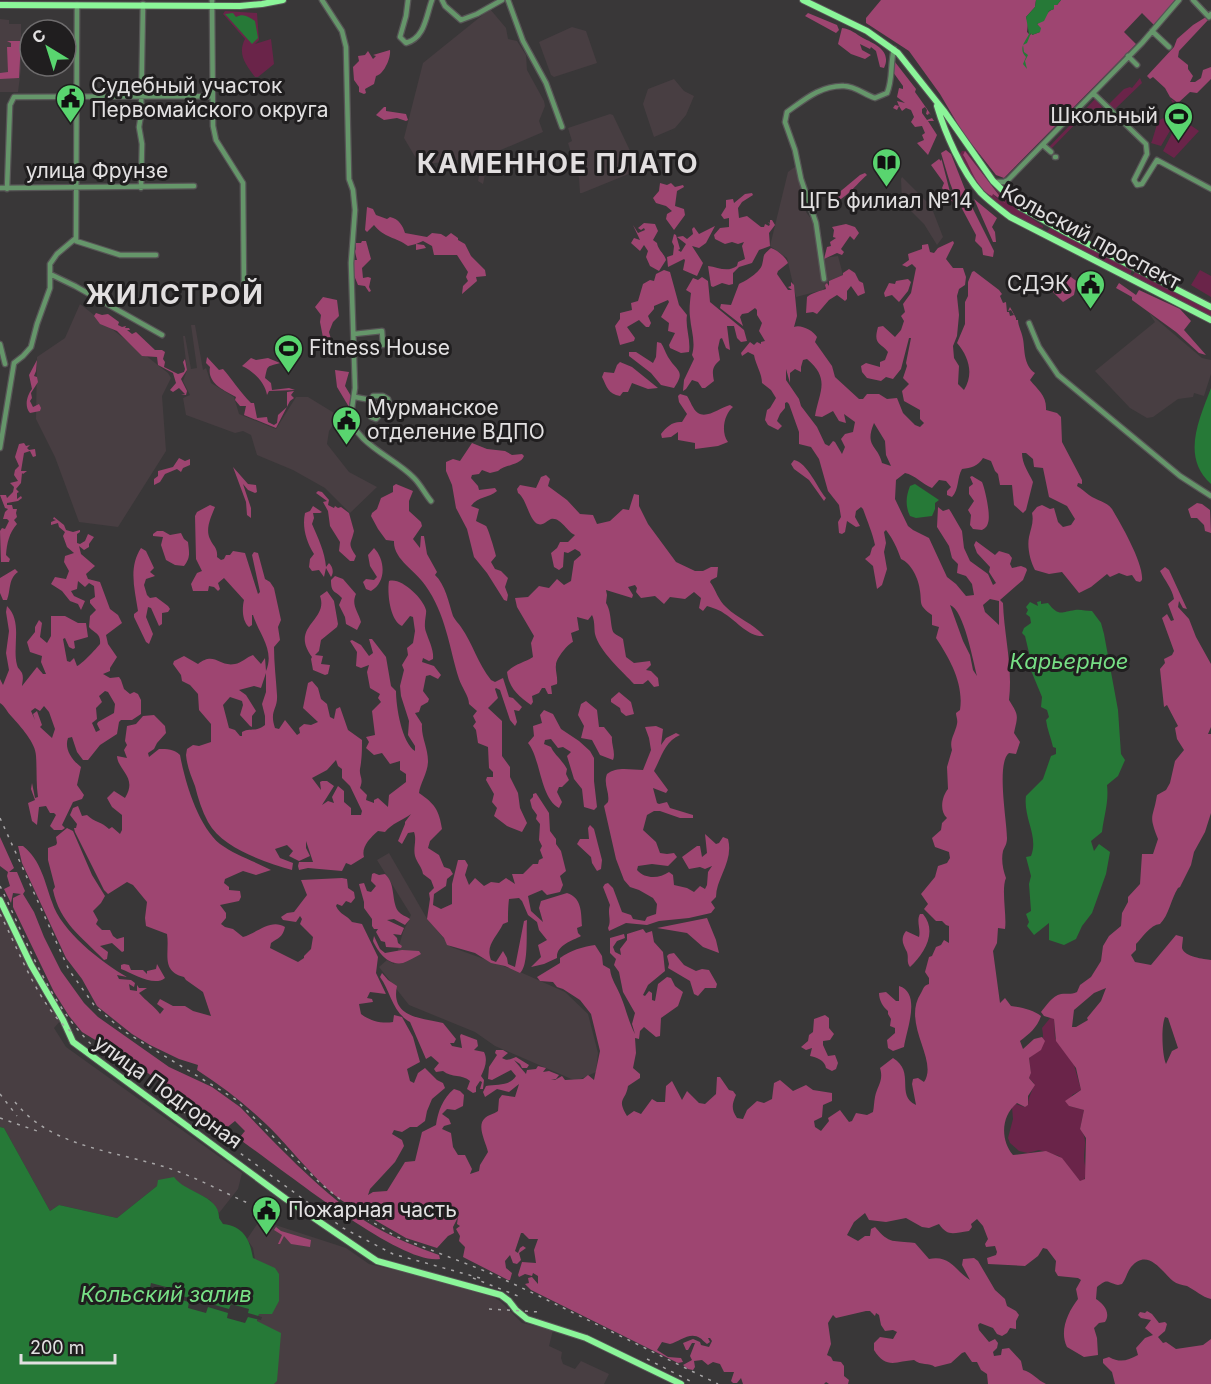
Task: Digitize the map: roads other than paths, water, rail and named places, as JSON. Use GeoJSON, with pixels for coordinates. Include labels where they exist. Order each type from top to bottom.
{"type":"FeatureCollection","features":[{"type":"Feature","properties":{"kind":"main road"},"geometry":{"type":"LineString","coordinates":[[0,5],[8,2],[77,5],[262,4],[283,0]]}},
{"type":"Feature","properties":{"kind":"main road","name":"Кольский проспект"},"geometry":{"type":"LineString","coordinates":[[803,0],[867,31],[894,49],[909,65],[993,181],[1020,207],[1211,307]]}},
{"type":"Feature","properties":{"kind":"main road","name":"Кольский проспект"},"geometry":{"type":"LineString","coordinates":[[937,105],[958,156],[972,181],[988,200],[1010,217],[1211,320]]}},
{"type":"Feature","properties":{"kind":"main road"},"geometry":{"type":"LineString","coordinates":[[958,156],[958,151],[962,147],[973,154]]}},
{"type":"Feature","properties":{"kind":"main road"},"geometry":{"type":"LineString","coordinates":[[1038,231],[1045,230],[1045,222]]}},
{"type":"Feature","properties":{"kind":"main road","name":"улица Подгорная"},"geometry":{"type":"LineString","coordinates":[[0,900],[31,965],[73,1042],[286,1199],[377,1261],[501,1295],[528,1319],[586,1338],[681,1384]]}},
{"type":"Feature","properties":{"kind":"street"},"geometry":{"type":"LineString","coordinates":[[322,0],[342,31],[346,47],[349,178],[355,210],[351,263],[355,397],[348,412],[350,422],[356,432],[414,478],[431,501]]}},
{"type":"Feature","properties":{"kind":"street"},"geometry":{"type":"LineString","coordinates":[[408,0],[400,37],[406,43],[413,41],[421,33],[432,0]]}},
{"type":"Feature","properties":{"kind":"street"},"geometry":{"type":"LineString","coordinates":[[442,0],[444,6],[461,20],[502,0]]}},
{"type":"Feature","properties":{"kind":"street"},"geometry":{"type":"LineString","coordinates":[[508,0],[523,41],[546,83],[562,127]]}},
{"type":"Feature","properties":{"kind":"street"},"geometry":{"type":"LineString","coordinates":[[993,181],[1008,180],[1179,0]]}},
{"type":"Feature","properties":{"kind":"street"},"geometry":{"type":"LineString","coordinates":[[1193,0],[1209,17],[1211,14]]}},
{"type":"Feature","properties":{"kind":"street"},"geometry":{"type":"LineString","coordinates":[[212,3],[213,121],[216,140],[243,183],[244,294]]}},
{"type":"Feature","properties":{"kind":"street"},"geometry":{"type":"LineString","coordinates":[[141,188],[142,144],[138,127],[142,97],[143,4]]}},
{"type":"Feature","properties":{"kind":"street"},"geometry":{"type":"LineString","coordinates":[[77,5],[75,188],[77,240]]}},
{"type":"Feature","properties":{"kind":"street"},"geometry":{"type":"LineString","coordinates":[[1152,31],[1169,47]]}},
{"type":"Feature","properties":{"kind":"street"},"geometry":{"type":"LineString","coordinates":[[824,279],[816,223],[785,122],[786,116],[811,95],[825,89],[844,86],[875,98],[887,93],[891,85],[891,60],[894,49]]}},
{"type":"Feature","properties":{"kind":"street"},"geometry":{"type":"LineString","coordinates":[[1128,56],[1137,65]]}},
{"type":"Feature","properties":{"kind":"street"},"geometry":{"type":"LineString","coordinates":[[1093,93],[1146,144],[1147,154],[1134,180],[1137,185],[1143,184],[1157,160],[1211,189]]}},
{"type":"Feature","properties":{"kind":"street"},"geometry":{"type":"LineString","coordinates":[[7,189],[10,105],[14,97],[212,96]]}},
{"type":"Feature","properties":{"kind":"street"},"geometry":{"type":"LineString","coordinates":[[1043,145],[1054,155]]}},
{"type":"Feature","properties":{"kind":"street"},"geometry":{"type":"LineString","coordinates":[[1008,180],[1006,188],[1008,197]]}},
{"type":"Feature","properties":{"kind":"street","name":"улица Фрунзе"},"geometry":{"type":"LineString","coordinates":[[0,188],[195,186]]}},
{"type":"Feature","properties":{"kind":"street"},"geometry":{"type":"LineString","coordinates":[[77,240],[120,255],[156,255]]}},
{"type":"Feature","properties":{"kind":"street"},"geometry":{"type":"LineString","coordinates":[[0,344],[2,364],[14,363],[31,347],[34,331],[52,281],[50,264],[57,254],[77,240]]}},
{"type":"Feature","properties":{"kind":"street"},"geometry":{"type":"LineString","coordinates":[[50,274],[162,335]]}},
{"type":"Feature","properties":{"kind":"street"},"geometry":{"type":"LineString","coordinates":[[1029,323],[1039,347],[1058,375],[1180,477],[1211,496]]}},
{"type":"Feature","properties":{"kind":"street"},"geometry":{"type":"LineString","coordinates":[[354,334],[381,331],[383,345]]}},
{"type":"Feature","properties":{"kind":"street"},"geometry":{"type":"LineString","coordinates":[[0,448],[14,363]]}},
{"type":"Feature","properties":{"kind":"street"},"geometry":{"type":"LineString","coordinates":[[373,396],[383,396],[388,399],[389,404],[376,419],[371,417],[374,404],[371,400],[373,396]]}},
{"type":"Feature","properties":{"kind":"street"},"geometry":{"type":"LineString","coordinates":[[355,397],[371,400]]}},
{"type":"Feature","properties":{"kind":"water"},"geometry":{"type":"Polygon","coordinates":[[[1036,0],[1061,0],[1054,5],[1054,9],[1049,11],[1044,21],[1037,24],[1041,28],[1040,32],[1032,35],[1031,33],[1027,43],[1023,45],[1029,34],[1026,17],[1035,7],[1036,0]]]}},
{"type":"Feature","properties":{"kind":"water"},"geometry":{"type":"Polygon","coordinates":[[[233,13],[236,17],[246,16],[255,21],[258,38],[252,44],[225,14],[233,13]]]}},
{"type":"Feature","properties":{"kind":"water"},"geometry":{"type":"Polygon","coordinates":[[[1023,45],[1024,52],[1028,55],[1025,61],[1027,69],[1023,64],[1026,57],[1023,51],[1023,45]]]}},
{"type":"Feature","properties":{"kind":"water"},"geometry":{"type":"Polygon","coordinates":[[[1211,388],[1211,484],[1197,462],[1195,438],[1211,388]]]}},
{"type":"Feature","properties":{"kind":"water"},"geometry":{"type":"Polygon","coordinates":[[[915,484],[939,500],[935,503],[932,516],[916,518],[910,516],[907,497],[910,486],[915,484]]]}},
{"type":"Feature","properties":{"kind":"water","name":"Карьерное"},"geometry":{"type":"Polygon","coordinates":[[[1041,601],[1041,604],[1048,603],[1060,612],[1092,611],[1101,623],[1118,710],[1121,754],[1125,760],[1118,776],[1107,785],[1107,803],[1102,832],[1091,841],[1094,851],[1099,844],[1110,852],[1106,874],[1092,913],[1076,939],[1064,945],[1049,940],[1049,923],[1034,935],[1027,926],[1029,922],[1026,914],[1031,911],[1029,884],[1031,876],[1026,857],[1031,856],[1033,841],[1026,796],[1043,779],[1051,756],[1056,754],[1046,720],[1049,717],[1047,710],[1041,707],[1042,697],[1030,668],[1030,657],[1025,636],[1022,633],[1024,628],[1031,623],[1030,617],[1026,614],[1028,610],[1026,607],[1030,602],[1038,606],[1037,602],[1041,601]]]}},
{"type":"Feature","properties":{"kind":"water","name":"Кольский залив"},"geometry":{"type":"Polygon","coordinates":[[[0,1127],[4,1128],[50,1211],[59,1205],[117,1218],[157,1186],[158,1180],[174,1177],[214,1204],[223,1224],[236,1227],[247,1239],[253,1258],[275,1268],[279,1274],[279,1301],[272,1314],[259,1314],[257,1321],[281,1333],[277,1381],[274,1384],[0,1384],[0,1127]]]}},
{"type":"Feature","properties":{"kind":"railway"},"geometry":{"type":"LineString","coordinates":[[0,818],[69,970],[94,1005],[122,1030],[235,1099],[319,1182],[353,1210],[395,1236],[490,1273],[718,1384]]}},
{"type":"Feature","properties":{"kind":"railway"},"geometry":{"type":"LineString","coordinates":[[0,886],[51,991],[77,1029],[93,1046],[343,1228],[393,1254],[480,1278]]}},
{"type":"Feature","properties":{"kind":"railway"},"geometry":{"type":"LineString","coordinates":[[0,914],[40,995],[61,1023],[73,1033]]}},
{"type":"Feature","properties":{"kind":"railway"},"geometry":{"type":"LineString","coordinates":[[0,1094],[17,1116]]}},
{"type":"Feature","properties":{"kind":"railway"},"geometry":{"type":"LineString","coordinates":[[15,1102],[30,1118],[67,1139],[174,1170],[250,1204]]}},
{"type":"Feature","properties":{"kind":"railway"},"geometry":{"type":"LineString","coordinates":[[0,1118],[40,1132]]}},
{"type":"Feature","properties":{"kind":"railway"},"geometry":{"type":"LineString","coordinates":[[473,1278],[523,1298]]}},
{"type":"Feature","properties":{"kind":"railway"},"geometry":{"type":"LineString","coordinates":[[489,1309],[540,1312]]}},
{"type":"Feature","properties":{"kind":"railway"},"geometry":{"type":"LineString","coordinates":[[647,1359],[690,1381]]}},
{"type":"Feature","properties":{"kind":"place","name":"Судебный участок Первомайского округа"},"geometry":{"type":"Point","coordinates":[70,124]}},
{"type":"Feature","properties":{"kind":"place","name":"Школьный"},"geometry":{"type":"Point","coordinates":[1179,142]}},
{"type":"Feature","properties":{"kind":"place","name":"ЦГБ филиал №14"},"geometry":{"type":"Point","coordinates":[886,188]}},
{"type":"Feature","properties":{"kind":"place","name":"СДЭК"},"geometry":{"type":"Point","coordinates":[1090,310]}},
{"type":"Feature","properties":{"kind":"place","name":"Fitness House"},"geometry":{"type":"Point","coordinates":[288,374]}},
{"type":"Feature","properties":{"kind":"place","name":"Мурманское отделение ВДПО"},"geometry":{"type":"Point","coordinates":[346,446]}},
{"type":"Feature","properties":{"kind":"place","name":"Пожарная часть"},"geometry":{"type":"Point","coordinates":[267,1236]}},
{"type":"Feature","properties":{"kind":"district","name":"КАМЕННОЕ ПЛАТО"},"geometry":{"type":"Point","coordinates":[558,164]}},
{"type":"Feature","properties":{"kind":"district","name":"ЖИЛСТРОЙ"},"geometry":{"type":"Point","coordinates":[175,295]}}]}
